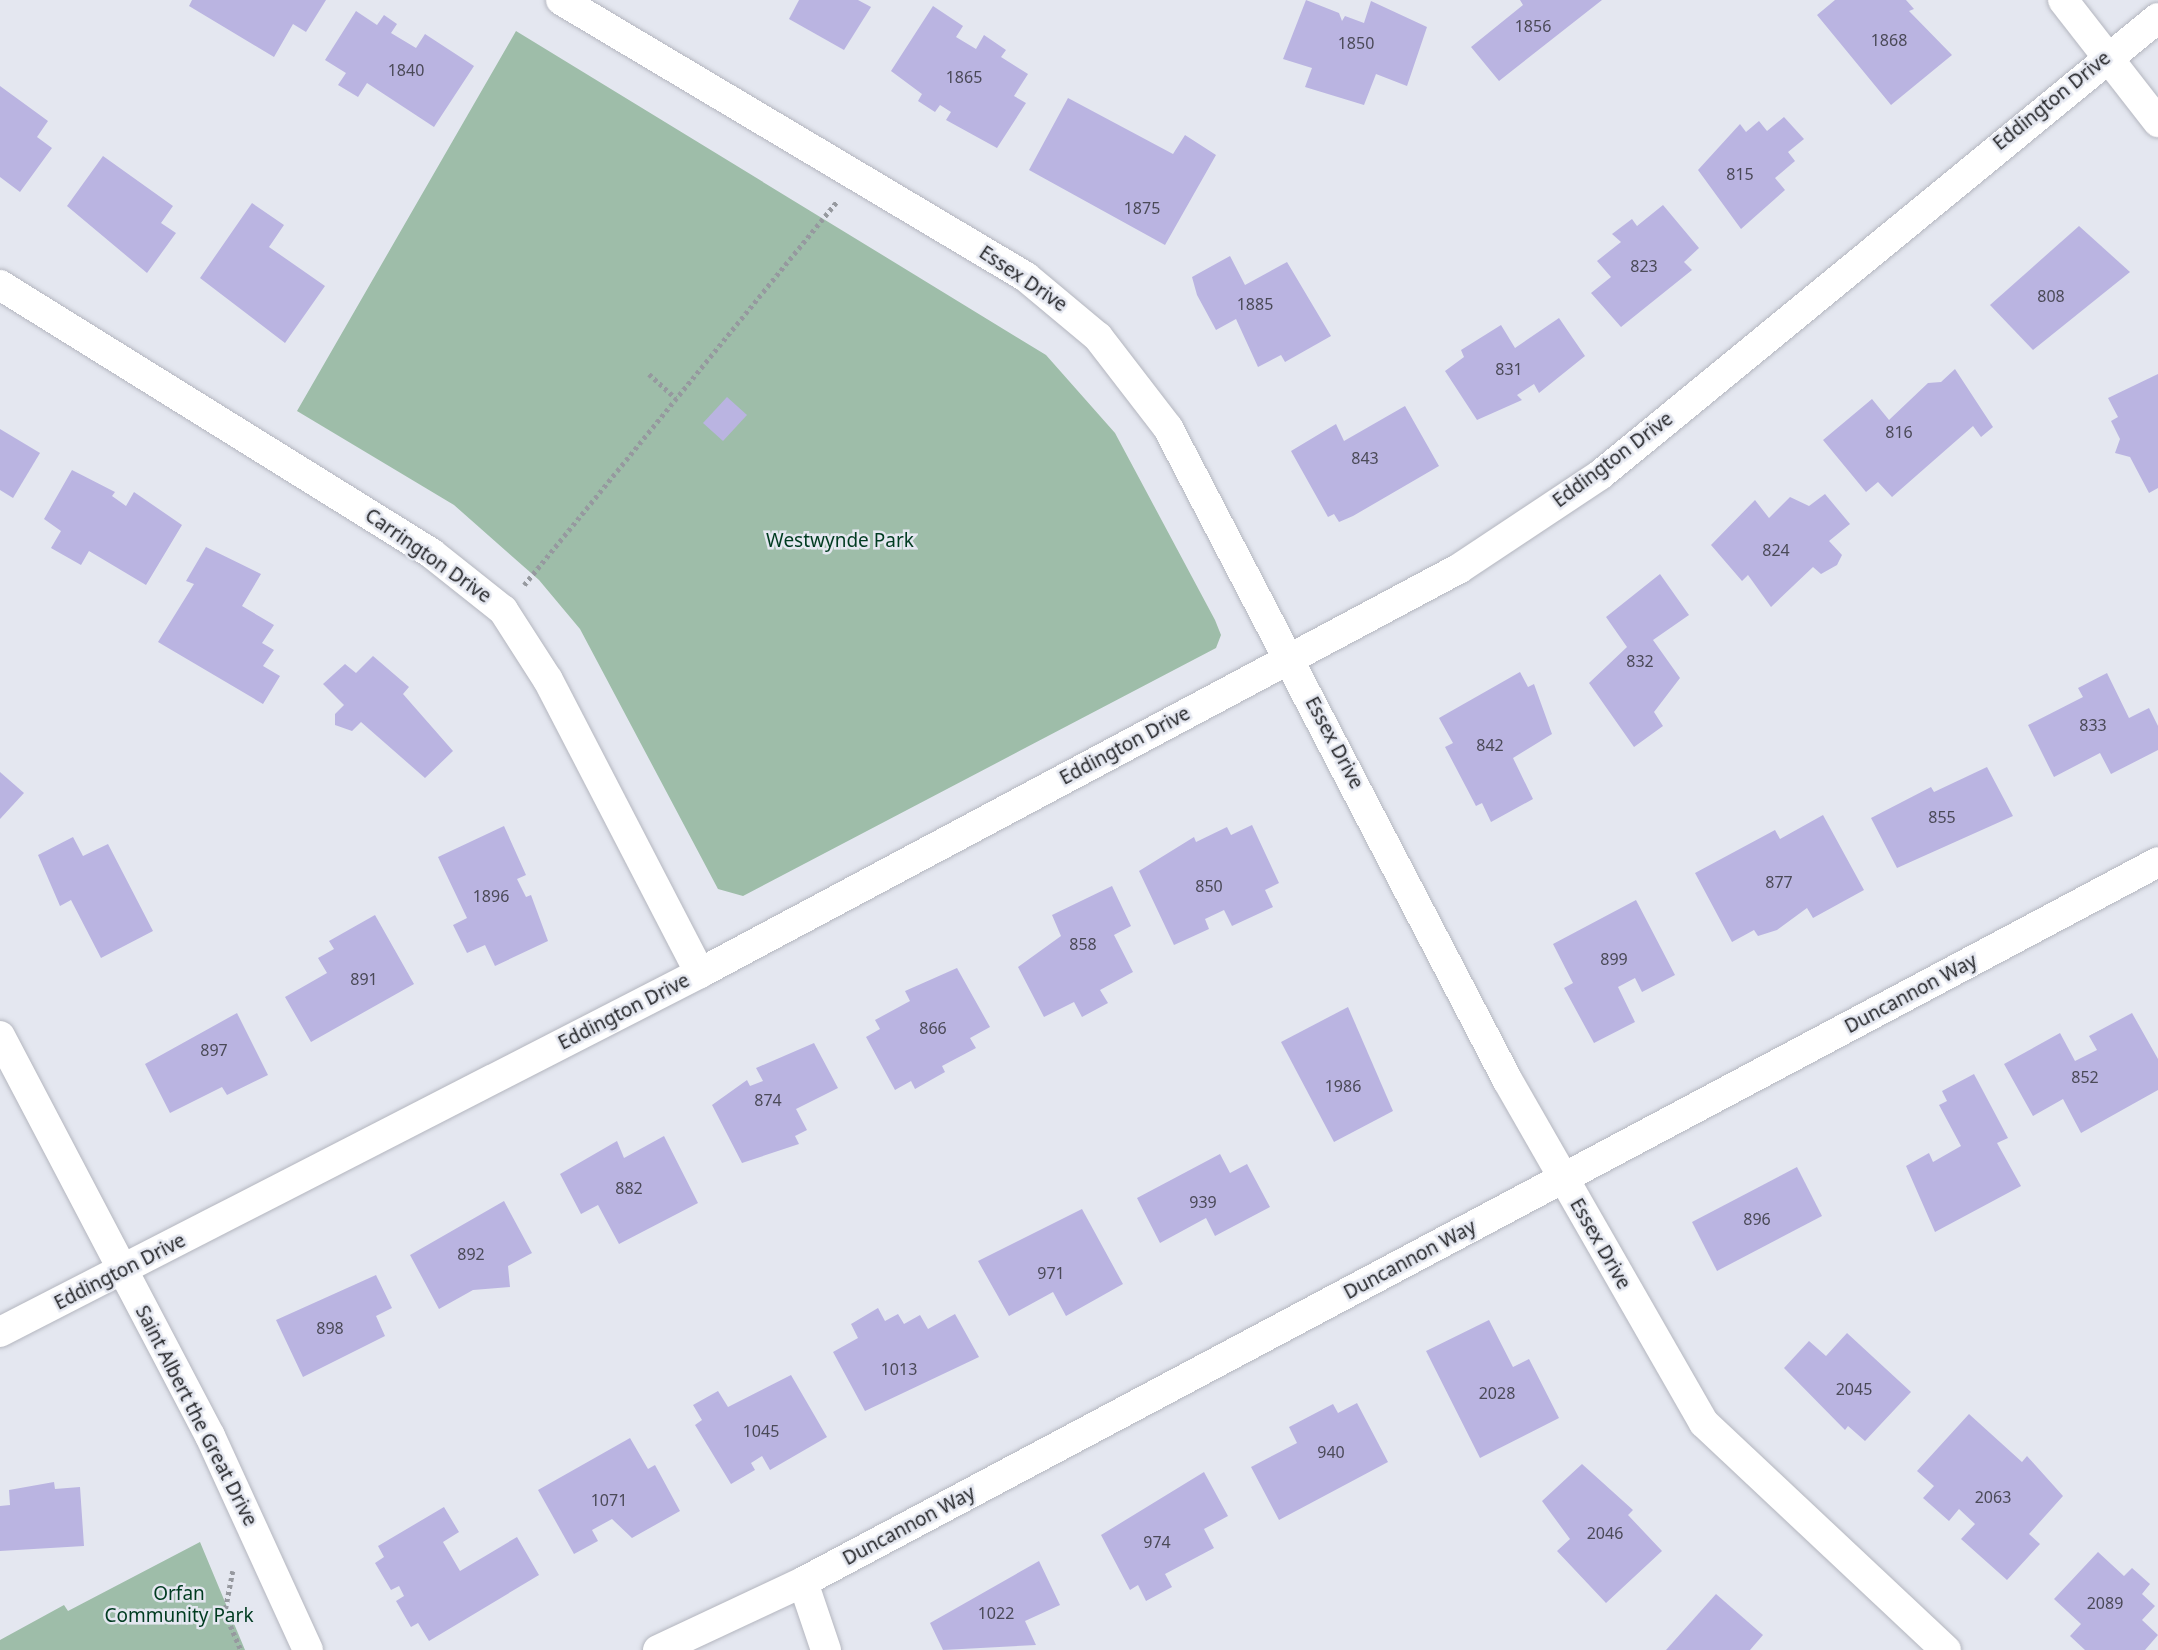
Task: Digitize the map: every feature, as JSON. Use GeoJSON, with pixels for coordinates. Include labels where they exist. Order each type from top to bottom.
{"type":"FeatureCollection","features":[{"type":"Feature","properties":{"kind":"street","name":"Essex Drive"},"geometry":{"type":"LineString","coordinates":[[562,0],[1026,277],[1098,337],[1168,428],[1562,1179],[1704,1423],[1946,1650]]}},
{"type":"Feature","properties":{"kind":"street"},"geometry":{"type":"LineString","coordinates":[[2063,0],[2158,122]]}},
{"type":"Feature","properties":{"kind":"street","name":"Eddington Drive"},"geometry":{"type":"LineString","coordinates":[[0,1332],[700,973],[1460,568],[1600,475],[2107,55],[2158,19]]}},
{"type":"Feature","properties":{"kind":"street","name":"Carrington Drive"},"geometry":{"type":"LineString","coordinates":[[0,285],[431,553],[503,610],[548,680],[700,973]]}},
{"type":"Feature","properties":{"kind":"street","name":"Duncannon Way"},"geometry":{"type":"LineString","coordinates":[[658,1650],[803,1582],[2158,862]]}},
{"type":"Feature","properties":{"kind":"street","name":"Saint Albert the Great Drive"},"geometry":{"type":"LineString","coordinates":[[0,1036],[26,1074],[123,1271],[210,1436],[308,1650]]}},
{"type":"Feature","properties":{"kind":"street"},"geometry":{"type":"LineString","coordinates":[[803,1582],[826,1650]]}},
{"type":"Feature","properties":{"kind":"path"},"geometry":{"type":"LineString","coordinates":[[503,610],[857,176]]}},
{"type":"Feature","properties":{"kind":"path"},"geometry":{"type":"LineString","coordinates":[[649,374],[676,398]]}},
{"type":"Feature","properties":{"kind":"path"},"geometry":{"type":"LineString","coordinates":[[235,1562],[225,1613],[241,1650]]}},
{"type":"Feature","properties":{"kind":"green space","name":"Westwynde Park"},"geometry":{"type":"Polygon","coordinates":[[[516,31],[1046,355],[1115,433],[1215,620],[1221,635],[1216,648],[743,896],[718,889],[580,629],[539,580],[454,505],[297,411],[516,31]]]}},
{"type":"Feature","properties":{"kind":"green space","name":"Orfan Community Park"},"geometry":{"type":"Polygon","coordinates":[[[200,1542],[245,1650],[0,1650],[0,1640],[64,1605],[68,1611],[200,1542]]]}},
{"type":"Feature","properties":{"kind":"building"},"geometry":{"type":"Polygon","coordinates":[[[192,0],[326,0],[306,32],[293,24],[274,57],[189,6],[192,0]]]}},
{"type":"Feature","properties":{"kind":"building"},"geometry":{"type":"Polygon","coordinates":[[[799,0],[858,0],[871,7],[844,50],[789,19],[799,0]]]}},
{"type":"Feature","properties":{"kind":"building"},"geometry":{"type":"Polygon","coordinates":[[[1306,0],[1339,13],[1342,21],[1345,16],[1364,23],[1371,1],[1427,27],[1407,86],[1376,74],[1364,105],[1305,87],[1312,68],[1283,59],[1306,0]]]}},
{"type":"Feature","properties":{"kind":"building"},"geometry":{"type":"Polygon","coordinates":[[[1520,0],[1602,0],[1499,81],[1471,47],[1523,5],[1520,0]]]}},
{"type":"Feature","properties":{"kind":"building"},"geometry":{"type":"Polygon","coordinates":[[[1835,0],[1906,0],[1914,9],[1909,11],[1952,55],[1891,105],[1817,15],[1835,0]]]}},
{"type":"Feature","properties":{"kind":"building"},"geometry":{"type":"Polygon","coordinates":[[[933,6],[963,26],[956,37],[976,49],[984,35],[1006,50],[1001,57],[1028,74],[1014,96],[1026,103],[997,148],[946,120],[951,112],[940,105],[935,112],[918,101],[922,94],[891,71],[933,6]]]}},
{"type":"Feature","properties":{"kind":"building"},"geometry":{"type":"Polygon","coordinates":[[[356,11],[377,25],[384,15],[397,24],[391,33],[416,48],[425,34],[474,66],[434,127],[367,83],[358,97],[338,85],[346,73],[325,60],[356,11]]]}},
{"type":"Feature","properties":{"kind":"building"},"geometry":{"type":"Polygon","coordinates":[[[0,86],[48,121],[37,137],[52,148],[20,192],[0,177],[0,86]]]}},
{"type":"Feature","properties":{"kind":"building"},"geometry":{"type":"Polygon","coordinates":[[[1068,98],[1173,154],[1185,135],[1216,155],[1165,245],[1029,170],[1068,98]]]}},
{"type":"Feature","properties":{"kind":"building"},"geometry":{"type":"Polygon","coordinates":[[[1784,117],[1804,139],[1788,152],[1795,161],[1775,178],[1785,190],[1741,229],[1698,170],[1740,124],[1746,132],[1759,121],[1767,131],[1784,117]]]}},
{"type":"Feature","properties":{"kind":"building"},"geometry":{"type":"Polygon","coordinates":[[[103,156],[173,206],[161,223],[176,233],[147,273],[67,206],[103,156]]]}},
{"type":"Feature","properties":{"kind":"building"},"geometry":{"type":"Polygon","coordinates":[[[252,203],[284,225],[269,247],[325,286],[285,343],[200,278],[252,203]]]}},
{"type":"Feature","properties":{"kind":"building"},"geometry":{"type":"Polygon","coordinates":[[[1663,205],[1699,248],[1684,262],[1692,270],[1621,327],[1591,293],[1611,277],[1597,261],[1621,242],[1612,234],[1632,219],[1637,226],[1663,205]]]}},
{"type":"Feature","properties":{"kind":"building"},"geometry":{"type":"Polygon","coordinates":[[[2079,226],[2130,272],[2033,350],[1990,305],[2079,226]]]}},
{"type":"Feature","properties":{"kind":"building"},"geometry":{"type":"Polygon","coordinates":[[[1230,256],[1245,285],[1287,262],[1331,336],[1285,362],[1281,355],[1258,367],[1236,319],[1216,330],[1197,295],[1192,277],[1230,256]]]}},
{"type":"Feature","properties":{"kind":"building"},"geometry":{"type":"Polygon","coordinates":[[[1559,318],[1585,356],[1539,393],[1534,384],[1517,395],[1522,400],[1477,420],[1445,371],[1464,357],[1461,350],[1501,325],[1515,348],[1559,318]]]}},
{"type":"Feature","properties":{"kind":"building"},"geometry":{"type":"Polygon","coordinates":[[[1955,369],[1993,427],[1981,437],[1973,426],[1892,497],[1878,482],[1866,492],[1823,440],[1872,399],[1889,420],[1928,383],[1941,382],[1955,369]]]}},
{"type":"Feature","properties":{"kind":"building"},"geometry":{"type":"Polygon","coordinates":[[[2158,374],[2158,488],[2149,493],[2130,457],[2115,453],[2120,439],[2111,421],[2118,417],[2108,398],[2158,374]]]}},
{"type":"Feature","properties":{"kind":"building"},"geometry":{"type":"Polygon","coordinates":[[[727,397],[747,415],[723,441],[703,423],[727,397]]]}},
{"type":"Feature","properties":{"kind":"building"},"geometry":{"type":"Polygon","coordinates":[[[1405,406],[1439,466],[1353,516],[1339,522],[1334,514],[1328,517],[1291,451],[1336,424],[1344,441],[1405,406]]]}},
{"type":"Feature","properties":{"kind":"building"},"geometry":{"type":"Polygon","coordinates":[[[0,429],[40,453],[13,498],[0,490],[0,429]]]}},
{"type":"Feature","properties":{"kind":"building"},"geometry":{"type":"Polygon","coordinates":[[[72,470],[115,492],[112,496],[126,506],[134,492],[182,525],[146,585],[89,551],[81,565],[51,548],[61,531],[44,519],[72,470]]]}},
{"type":"Feature","properties":{"kind":"building"},"geometry":{"type":"Polygon","coordinates":[[[1825,494],[1850,524],[1829,541],[1842,555],[1837,565],[1821,574],[1813,567],[1771,607],[1748,575],[1742,581],[1711,545],[1755,500],[1769,518],[1790,497],[1809,506],[1825,494]]]}},
{"type":"Feature","properties":{"kind":"building"},"geometry":{"type":"Polygon","coordinates":[[[206,547],[261,574],[242,606],[274,625],[262,643],[274,650],[263,666],[280,676],[263,704],[158,642],[194,584],[186,581],[206,547]]]}},
{"type":"Feature","properties":{"kind":"building"},"geometry":{"type":"Polygon","coordinates":[[[1660,574],[1689,615],[1653,640],[1680,678],[1654,712],[1663,726],[1634,747],[1589,683],[1627,647],[1606,617],[1660,574]]]}},
{"type":"Feature","properties":{"kind":"building"},"geometry":{"type":"Polygon","coordinates":[[[373,656],[409,687],[403,694],[453,751],[425,778],[361,722],[352,731],[335,725],[335,714],[344,705],[323,684],[345,664],[356,673],[373,656]]]}},
{"type":"Feature","properties":{"kind":"building"},"geometry":{"type":"Polygon","coordinates":[[[1520,672],[1528,687],[1534,684],[1552,734],[1513,758],[1533,799],[1491,822],[1482,803],[1476,806],[1445,747],[1453,743],[1439,718],[1520,672]]]}},
{"type":"Feature","properties":{"kind":"building"},"geometry":{"type":"Polygon","coordinates":[[[2107,673],[2129,718],[2149,708],[2158,726],[2158,750],[2111,774],[2100,753],[2054,777],[2028,725],[2083,697],[2078,688],[2107,673]]]}},
{"type":"Feature","properties":{"kind":"building"},"geometry":{"type":"Polygon","coordinates":[[[1987,767],[2013,816],[1897,868],[1871,818],[1931,787],[1934,792],[1987,767]]]}},
{"type":"Feature","properties":{"kind":"building"},"geometry":{"type":"Polygon","coordinates":[[[0,772],[24,793],[0,819],[0,772]]]}},
{"type":"Feature","properties":{"kind":"building"},"geometry":{"type":"Polygon","coordinates":[[[1823,815],[1864,890],[1813,918],[1807,908],[1777,930],[1758,936],[1754,930],[1732,942],[1695,873],[1775,830],[1780,839],[1823,815]]]}},
{"type":"Feature","properties":{"kind":"building"},"geometry":{"type":"Polygon","coordinates":[[[1252,825],[1279,883],[1265,890],[1273,907],[1232,926],[1224,910],[1205,919],[1209,929],[1174,945],[1139,871],[1194,837],[1196,842],[1227,827],[1231,835],[1252,825]]]}},
{"type":"Feature","properties":{"kind":"building"},"geometry":{"type":"Polygon","coordinates":[[[504,826],[526,875],[517,879],[526,897],[531,895],[548,941],[495,966],[485,945],[467,953],[453,925],[467,918],[438,857],[504,826]]]}},
{"type":"Feature","properties":{"kind":"building"},"geometry":{"type":"Polygon","coordinates":[[[73,837],[83,856],[108,844],[153,931],[101,958],[71,900],[60,906],[38,855],[73,837]]]}},
{"type":"Feature","properties":{"kind":"building"},"geometry":{"type":"Polygon","coordinates":[[[1112,886],[1131,926],[1114,935],[1133,972],[1100,990],[1108,1003],[1082,1017],[1074,1002],[1044,1017],[1018,967],[1061,936],[1052,915],[1112,886]]]}},
{"type":"Feature","properties":{"kind":"building"},"geometry":{"type":"Polygon","coordinates":[[[1636,900],[1675,975],[1642,992],[1635,978],[1618,987],[1635,1022],[1594,1043],[1564,988],[1573,983],[1553,944],[1636,900]]]}},
{"type":"Feature","properties":{"kind":"building"},"geometry":{"type":"Polygon","coordinates":[[[375,915],[414,984],[311,1042],[285,997],[327,973],[318,958],[334,949],[329,941],[375,915]]]}},
{"type":"Feature","properties":{"kind":"building"},"geometry":{"type":"Polygon","coordinates":[[[957,968],[990,1027],[970,1038],[976,1048],[942,1066],[945,1072],[915,1089],[911,1081],[895,1090],[866,1037],[880,1029],[875,1020],[910,1001],[905,991],[957,968]]]}},
{"type":"Feature","properties":{"kind":"building"},"geometry":{"type":"Polygon","coordinates":[[[1348,1007],[1393,1111],[1334,1142],[1281,1042],[1348,1007]]]}},
{"type":"Feature","properties":{"kind":"building"},"geometry":{"type":"Polygon","coordinates":[[[237,1013],[268,1075],[227,1095],[222,1087],[170,1113],[145,1064],[237,1013]]]}},
{"type":"Feature","properties":{"kind":"building"},"geometry":{"type":"Polygon","coordinates":[[[2132,1013],[2158,1059],[2158,1090],[2081,1133],[2063,1099],[2033,1116],[2004,1064],[2060,1033],[2075,1061],[2097,1050],[2089,1036],[2132,1013]]]}},
{"type":"Feature","properties":{"kind":"building"},"geometry":{"type":"Polygon","coordinates":[[[814,1043],[838,1088],[796,1109],[807,1130],[795,1136],[799,1144],[742,1163],[712,1105],[747,1080],[750,1086],[763,1081],[756,1068],[814,1043]]]}},
{"type":"Feature","properties":{"kind":"building"},"geometry":{"type":"Polygon","coordinates":[[[1974,1074],[2008,1138],[1997,1143],[2021,1186],[1935,1232],[1906,1166],[1929,1153],[1933,1162],[1961,1146],[1939,1105],[1947,1101],[1942,1091],[1974,1074]]]}},
{"type":"Feature","properties":{"kind":"building"},"geometry":{"type":"Polygon","coordinates":[[[664,1136],[698,1203],[619,1244],[598,1205],[581,1214],[560,1174],[617,1141],[624,1158],[664,1136]]]}},
{"type":"Feature","properties":{"kind":"building"},"geometry":{"type":"Polygon","coordinates":[[[1220,1154],[1230,1173],[1247,1164],[1270,1207],[1215,1236],[1206,1218],[1160,1243],[1137,1198],[1220,1154]]]}},
{"type":"Feature","properties":{"kind":"building"},"geometry":{"type":"Polygon","coordinates":[[[1797,1167],[1822,1216],[1717,1271],[1692,1222],[1797,1167]]]}},
{"type":"Feature","properties":{"kind":"building"},"geometry":{"type":"Polygon","coordinates":[[[504,1201],[532,1253],[508,1266],[510,1287],[473,1290],[439,1309],[410,1255],[504,1201]]]}},
{"type":"Feature","properties":{"kind":"building"},"geometry":{"type":"Polygon","coordinates":[[[1082,1209],[1123,1284],[1066,1316],[1053,1292],[1009,1316],[978,1261],[1082,1209]]]}},
{"type":"Feature","properties":{"kind":"building"},"geometry":{"type":"Polygon","coordinates":[[[376,1275],[392,1308],[376,1316],[385,1336],[303,1377],[276,1320],[376,1275]]]}},
{"type":"Feature","properties":{"kind":"building"},"geometry":{"type":"Polygon","coordinates":[[[878,1308],[885,1321],[898,1314],[904,1324],[920,1315],[928,1329],[955,1314],[979,1357],[865,1411],[833,1352],[858,1338],[851,1324],[878,1308]]]}},
{"type":"Feature","properties":{"kind":"building"},"geometry":{"type":"Polygon","coordinates":[[[1489,1320],[1513,1367],[1529,1359],[1559,1418],[1480,1458],[1426,1351],[1489,1320]]]}},
{"type":"Feature","properties":{"kind":"building"},"geometry":{"type":"Polygon","coordinates":[[[1847,1333],[1911,1392],[1865,1441],[1848,1426],[1845,1430],[1784,1368],[1809,1341],[1826,1356],[1847,1333]]]}},
{"type":"Feature","properties":{"kind":"building"},"geometry":{"type":"Polygon","coordinates":[[[791,1375],[827,1437],[770,1470],[762,1456],[751,1463],[755,1470],[731,1484],[695,1425],[702,1420],[693,1405],[718,1391],[728,1407],[791,1375]]]}},
{"type":"Feature","properties":{"kind":"building"},"geometry":{"type":"Polygon","coordinates":[[[1357,1403],[1388,1462],[1279,1520],[1251,1467],[1297,1443],[1289,1427],[1333,1404],[1338,1413],[1357,1403]]]}},
{"type":"Feature","properties":{"kind":"building"},"geometry":{"type":"Polygon","coordinates":[[[1969,1414],[2022,1462],[2027,1456],[2063,1496],[2029,1534],[2040,1544],[2007,1580],[1961,1539],[1975,1524],[1959,1509],[1949,1521],[1923,1498],[1934,1486],[1917,1471],[1969,1414]]]}},
{"type":"Feature","properties":{"kind":"building"},"geometry":{"type":"Polygon","coordinates":[[[630,1438],[648,1469],[655,1465],[680,1511],[632,1538],[612,1519],[592,1530],[598,1541],[574,1554],[538,1490],[630,1438]]]}},
{"type":"Feature","properties":{"kind":"building"},"geometry":{"type":"Polygon","coordinates":[[[1582,1464],[1633,1510],[1628,1515],[1662,1551],[1606,1603],[1557,1551],[1570,1539],[1542,1501],[1582,1464]]]}},
{"type":"Feature","properties":{"kind":"building"},"geometry":{"type":"Polygon","coordinates":[[[1204,1472],[1228,1516],[1204,1529],[1214,1548],[1165,1574],[1172,1587],[1146,1601],[1138,1585],[1130,1590],[1101,1535],[1204,1472]]]}},
{"type":"Feature","properties":{"kind":"building"},"geometry":{"type":"Polygon","coordinates":[[[54,1482],[55,1489],[80,1487],[84,1546],[0,1551],[0,1506],[10,1505],[9,1490],[54,1482]]]}},
{"type":"Feature","properties":{"kind":"building"},"geometry":{"type":"Polygon","coordinates":[[[444,1507],[459,1532],[443,1542],[460,1571],[517,1537],[539,1575],[429,1641],[418,1623],[411,1627],[396,1601],[404,1596],[399,1586],[391,1590],[375,1563],[384,1557],[378,1546],[444,1507]]]}},
{"type":"Feature","properties":{"kind":"building"},"geometry":{"type":"Polygon","coordinates":[[[2098,1552],[2124,1576],[2132,1568],[2150,1584],[2142,1594],[2155,1606],[2142,1620],[2158,1635],[2145,1650],[2085,1650],[2070,1636],[2081,1624],[2054,1599],[2098,1552]]]}},
{"type":"Feature","properties":{"kind":"building"},"geometry":{"type":"Polygon","coordinates":[[[1039,1561],[1060,1605],[1025,1621],[1036,1645],[943,1650],[930,1623],[1039,1561]]]}},
{"type":"Feature","properties":{"kind":"building"},"geometry":{"type":"Polygon","coordinates":[[[1716,1594],[1763,1635],[1750,1650],[1666,1650],[1716,1594]]]}}]}
